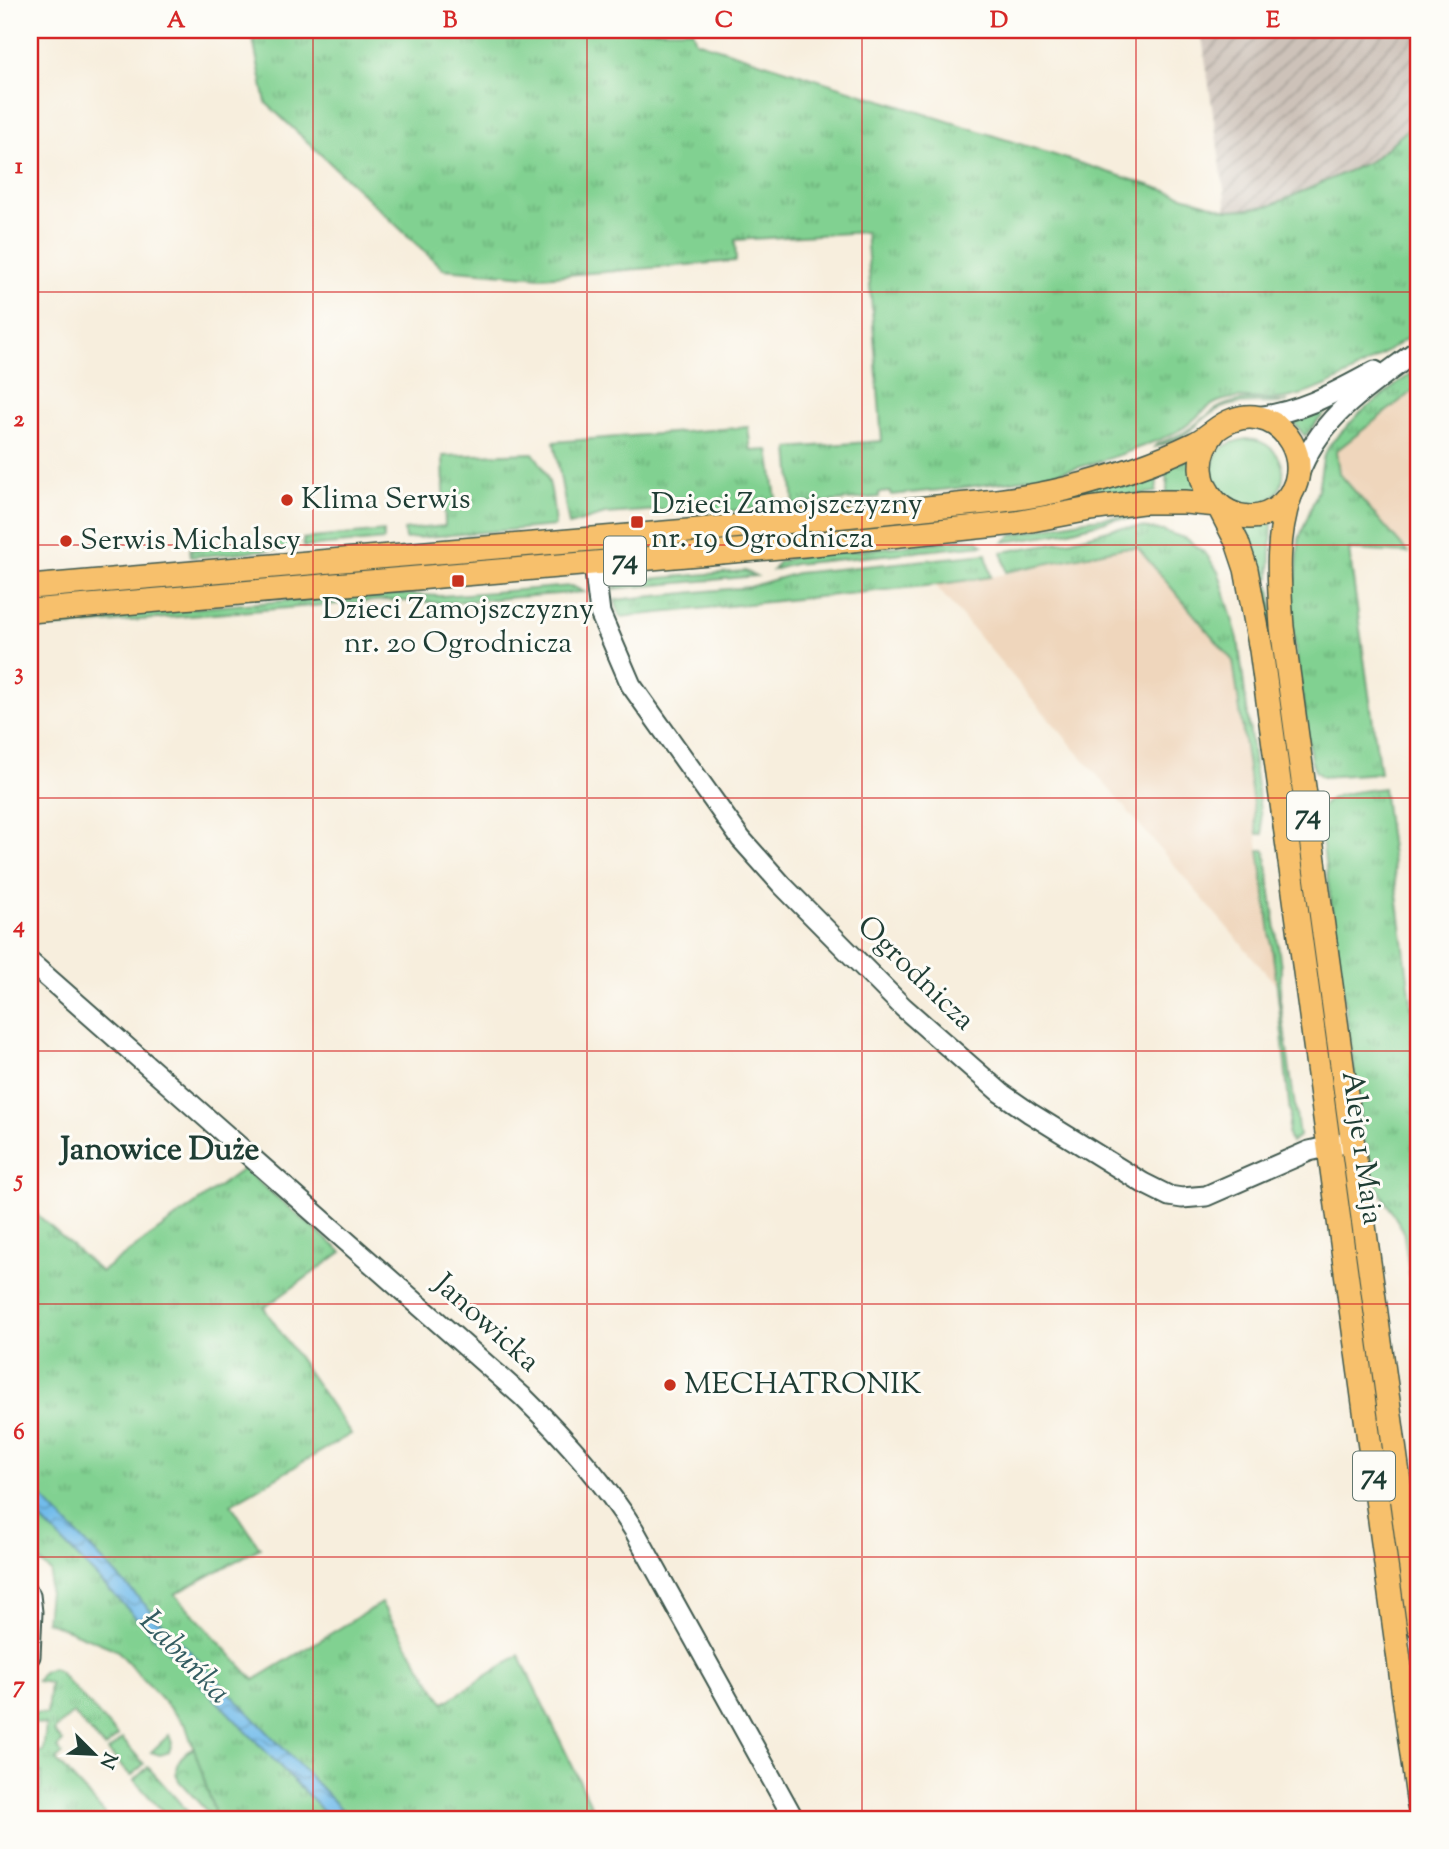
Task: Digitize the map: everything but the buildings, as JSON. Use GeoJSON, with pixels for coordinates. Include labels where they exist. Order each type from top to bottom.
{"type":"FeatureCollection","features":[{"type":"Feature","properties":{"kind":"main road","name":"74"},"geometry":{"type":"LineString","coordinates":[[30,587],[774,523],[1017,499],[1106,478],[1184,449],[1234,420],[1255,418],[1275,424],[1290,438],[1298,456],[1295,484],[1281,505],[1262,514],[1240,515],[1218,505],[1142,502],[990,526],[594,564],[30,611]]}},
{"type":"Feature","properties":{"kind":"main road","name":"74"},"geometry":{"type":"LineString","coordinates":[[1215,431],[1203,451],[1201,474],[1210,496],[1218,505]]}},
{"type":"Feature","properties":{"kind":"main road","name":"Aleje 1 Maja"},"geometry":{"type":"LineString","coordinates":[[1295,484],[1284,512],[1280,543],[1282,627],[1419,1627]]}},
{"type":"Feature","properties":{"kind":"main road","name":"Aleje 1 Maja"},"geometry":{"type":"LineString","coordinates":[[1218,505],[1237,542],[1246,569],[1261,650],[1419,1806]]}},
{"type":"Feature","properties":{"kind":"street"},"geometry":{"type":"LineString","coordinates":[[1255,418],[1291,412],[1325,398],[1419,348]]}},
{"type":"Feature","properties":{"kind":"street"},"geometry":{"type":"LineString","coordinates":[[1295,484],[1314,442],[1331,420],[1419,348]]}},
{"type":"Feature","properties":{"kind":"street","name":"Ogrodnicza"},"geometry":{"type":"LineString","coordinates":[[594,564],[600,613],[631,685],[741,839],[783,886],[903,1007],[1001,1093],[1120,1170],[1169,1196],[1206,1196],[1309,1151],[1353,1141]]}},
{"type":"Feature","properties":{"kind":"street","name":"Janowicka"},"geometry":{"type":"LineString","coordinates":[[30,962],[513,1388],[575,1450],[609,1491],[629,1523],[794,1819]]}},
{"type":"Feature","properties":{"kind":"street"},"geometry":{"type":"LineString","coordinates":[[30,1595],[30,1656]]}},
{"type":"Feature","properties":{"kind":"shaded area"},"geometry":{"type":"Polygon","coordinates":[[[1201,30],[1419,30],[1419,120],[1371,161],[1272,205],[1227,210],[1201,30]]]}},
{"type":"Feature","properties":{"kind":"shaded area"},"geometry":{"type":"Polygon","coordinates":[[[1419,386],[1419,554],[1408,553],[1339,473],[1336,451],[1419,386]]]}},
{"type":"Feature","properties":{"kind":"shaded area"},"geometry":{"type":"Polygon","coordinates":[[[1122,548],[1138,548],[1234,661],[1277,986],[935,585],[990,577],[1122,548]]]}},
{"type":"Feature","properties":{"kind":"green space"},"geometry":{"type":"Polygon","coordinates":[[[251,30],[692,30],[696,41],[1227,210],[1272,205],[1371,161],[1419,120],[1419,331],[1356,370],[1322,387],[1287,398],[1235,398],[1218,402],[1169,436],[1106,460],[1015,481],[891,495],[890,492],[879,493],[879,497],[794,505],[789,448],[882,441],[866,232],[735,240],[736,261],[541,277],[443,269],[266,103],[251,30]]]}},
{"type":"Feature","properties":{"kind":"green space"},"geometry":{"type":"Polygon","coordinates":[[[1419,367],[1419,386],[1336,451],[1339,473],[1408,553],[1349,550],[1380,773],[1322,777],[1315,771],[1311,760],[1293,632],[1290,586],[1296,581],[1299,539],[1318,490],[1323,458],[1330,444],[1359,414],[1419,367]]]}},
{"type":"Feature","properties":{"kind":"green space"},"geometry":{"type":"Polygon","coordinates":[[[1248,400],[1288,402],[1227,406],[1214,412],[1181,437],[1155,447],[1183,433],[1220,407],[1248,400]]]}},
{"type":"Feature","properties":{"kind":"green space"},"geometry":{"type":"Polygon","coordinates":[[[1328,405],[1329,408],[1305,436],[1293,422],[1294,417],[1328,405]]]}},
{"type":"Feature","properties":{"kind":"green space"},"geometry":{"type":"Polygon","coordinates":[[[748,427],[751,451],[769,450],[777,506],[721,512],[660,510],[605,514],[569,525],[554,442],[748,427]]]}},
{"type":"Feature","properties":{"kind":"green space"},"geometry":{"type":"Polygon","coordinates":[[[1246,439],[1261,442],[1272,449],[1280,459],[1283,470],[1282,482],[1277,492],[1268,501],[1251,507],[1232,504],[1211,479],[1219,451],[1229,444],[1246,439]]]}},
{"type":"Feature","properties":{"kind":"green space"},"geometry":{"type":"Polygon","coordinates":[[[533,453],[548,479],[555,526],[405,539],[404,530],[445,526],[443,456],[533,453]]]}},
{"type":"Feature","properties":{"kind":"green space"},"geometry":{"type":"Polygon","coordinates":[[[1194,457],[1200,494],[1167,493],[1163,468],[1194,457]]]}},
{"type":"Feature","properties":{"kind":"green space"},"geometry":{"type":"Polygon","coordinates":[[[1153,472],[1157,482],[1156,492],[974,519],[30,602],[30,596],[771,533],[1153,472]]]}},
{"type":"Feature","properties":{"kind":"green space"},"geometry":{"type":"Polygon","coordinates":[[[1155,514],[1152,519],[1114,519],[1066,532],[1004,542],[1012,535],[1085,520],[1155,514]]]}},
{"type":"Feature","properties":{"kind":"green space"},"geometry":{"type":"Polygon","coordinates":[[[1272,523],[1270,578],[1255,578],[1236,524],[1272,523]]]}},
{"type":"Feature","properties":{"kind":"green space"},"geometry":{"type":"Polygon","coordinates":[[[1140,527],[1187,539],[1206,554],[1219,573],[1238,639],[1263,834],[1257,834],[1233,661],[1138,548],[1122,548],[1006,572],[1002,552],[1072,540],[1115,528],[1140,527]]]}},
{"type":"Feature","properties":{"kind":"green space"},"geometry":{"type":"Polygon","coordinates":[[[384,531],[384,540],[304,547],[303,539],[384,531]]]}},
{"type":"Feature","properties":{"kind":"green space"},"geometry":{"type":"Polygon","coordinates":[[[292,540],[292,548],[191,557],[190,549],[292,540]]]}},
{"type":"Feature","properties":{"kind":"green space"},"geometry":{"type":"Polygon","coordinates":[[[977,540],[983,545],[794,564],[773,570],[779,562],[794,557],[977,540]]]}},
{"type":"Feature","properties":{"kind":"green space"},"geometry":{"type":"Polygon","coordinates":[[[986,554],[991,577],[935,585],[620,617],[615,600],[749,587],[797,573],[986,554]]]}},
{"type":"Feature","properties":{"kind":"green space"},"geometry":{"type":"Polygon","coordinates":[[[745,571],[756,576],[611,589],[624,581],[745,571]]]}},
{"type":"Feature","properties":{"kind":"green space"},"geometry":{"type":"Polygon","coordinates":[[[572,586],[584,592],[441,603],[386,600],[30,629],[35,623],[43,621],[378,593],[441,596],[572,586]]]}},
{"type":"Feature","properties":{"kind":"green space"},"geometry":{"type":"Polygon","coordinates":[[[1270,586],[1292,767],[1290,769],[1287,768],[1258,587],[1270,586]]]}},
{"type":"Feature","properties":{"kind":"green space"},"geometry":{"type":"Polygon","coordinates":[[[1383,788],[1419,1062],[1419,1321],[1403,1230],[1370,1175],[1367,1163],[1319,818],[1326,802],[1334,797],[1383,788]]]}},
{"type":"Feature","properties":{"kind":"green space"},"geometry":{"type":"Polygon","coordinates":[[[1299,820],[1340,1129],[1337,1129],[1294,821],[1299,820]]]}},
{"type":"Feature","properties":{"kind":"green space"},"geometry":{"type":"Polygon","coordinates":[[[1259,850],[1265,850],[1281,967],[1280,999],[1299,1136],[1291,1143],[1288,1135],[1290,1113],[1277,986],[1259,850]]]}},
{"type":"Feature","properties":{"kind":"green space"},"geometry":{"type":"Polygon","coordinates":[[[1345,1167],[1400,1565],[1397,1561],[1343,1168],[1345,1167]]]}},
{"type":"Feature","properties":{"kind":"green space"},"geometry":{"type":"Polygon","coordinates":[[[243,1169],[342,1252],[264,1308],[351,1434],[231,1504],[260,1548],[175,1594],[254,1680],[381,1603],[444,1703],[519,1655],[598,1819],[208,1819],[214,1811],[186,1726],[117,1650],[46,1621],[51,1572],[30,1553],[30,1208],[101,1272],[243,1169]]]}},
{"type":"Feature","properties":{"kind":"green space"},"geometry":{"type":"Polygon","coordinates":[[[1403,1607],[1408,1608],[1419,1688],[1419,1733],[1403,1607]]]}},
{"type":"Feature","properties":{"kind":"green space"},"geometry":{"type":"Polygon","coordinates":[[[53,1668],[118,1736],[105,1748],[73,1713],[53,1731],[63,1742],[57,1748],[62,1754],[56,1760],[110,1819],[30,1818],[30,1804],[39,1804],[42,1773],[30,1771],[31,1751],[43,1752],[46,1725],[33,1723],[34,1713],[47,1714],[50,1683],[37,1681],[43,1671],[53,1668]]]}},
{"type":"Feature","properties":{"kind":"green space"},"geometry":{"type":"Polygon","coordinates":[[[169,1735],[172,1743],[169,1752],[160,1755],[151,1752],[169,1735]]]}},
{"type":"Feature","properties":{"kind":"green space"},"geometry":{"type":"Polygon","coordinates":[[[122,1739],[144,1764],[131,1776],[108,1751],[122,1739]]]}},
{"type":"Feature","properties":{"kind":"green space"},"geometry":{"type":"Polygon","coordinates":[[[194,1748],[214,1811],[211,1816],[177,1776],[179,1762],[194,1748]]]}},
{"type":"Feature","properties":{"kind":"green space"},"geometry":{"type":"Polygon","coordinates":[[[148,1767],[189,1813],[183,1819],[160,1819],[165,1814],[134,1780],[148,1767]]]}},
{"type":"Feature","properties":{"kind":"water","name":"Łabuńka"},"geometry":{"type":"Polygon","coordinates":[[[30,1485],[351,1819],[331,1819],[30,1508],[30,1485]]]}},
{"type":"Feature","properties":{"kind":"place","name":"Klima Serwis"},"geometry":{"type":"Point","coordinates":[287,500]}},
{"type":"Feature","properties":{"kind":"place","name":"Dzieci Zamojszczyzny nr. 19 Ogrodnicza"},"geometry":{"type":"Point","coordinates":[637,522]}},
{"type":"Feature","properties":{"kind":"place","name":"Serwis Michalscy"},"geometry":{"type":"Point","coordinates":[66,541]}},
{"type":"Feature","properties":{"kind":"place","name":"Dzieci Zamojszczyzny nr. 20 Ogrodnicza"},"geometry":{"type":"Point","coordinates":[458,581]}},
{"type":"Feature","properties":{"kind":"place","name":"MECHATRONIK"},"geometry":{"type":"Point","coordinates":[670,1385]}},
{"type":"Feature","properties":{"kind":"district","name":"Janowice Duże"},"geometry":{"type":"Point","coordinates":[160,1151]}}]}
